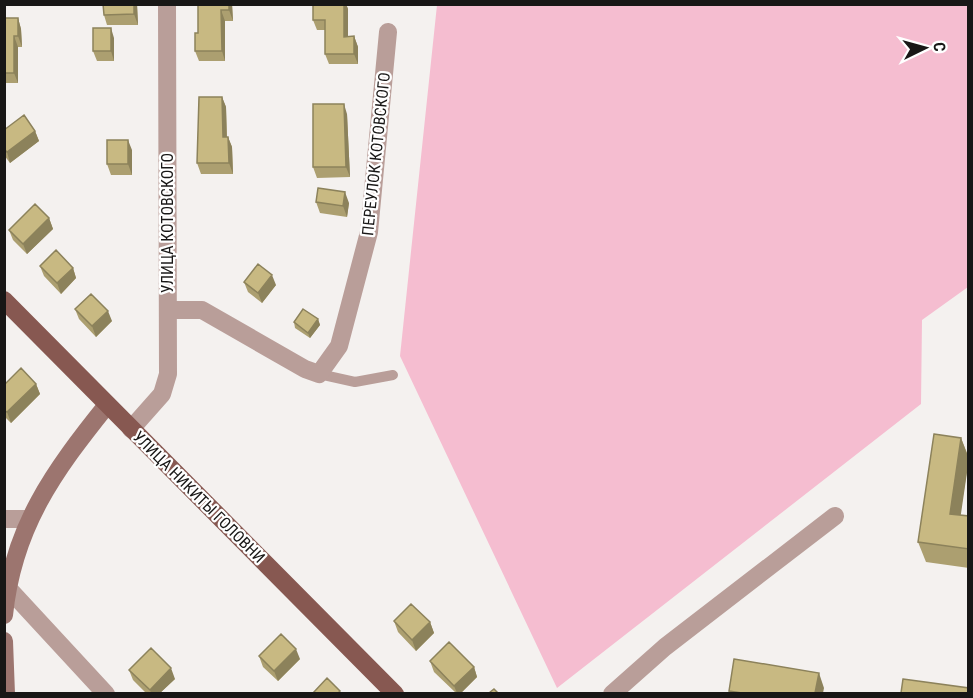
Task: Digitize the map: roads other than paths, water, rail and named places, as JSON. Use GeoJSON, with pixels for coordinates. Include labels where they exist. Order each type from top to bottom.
{"type":"FeatureCollection","features":[{"type":"Feature","properties":{"kind":"main road","name":"УЛИЦА НИКИТЫ ГОЛОВНИ"},"geometry":{"type":"LineString","coordinates":[[4,300],[395,693]]}},
{"type":"Feature","properties":{"kind":"street","name":"УЛИЦА КОТОВСКОГО"},"geometry":{"type":"LineString","coordinates":[[131,429],[162,394],[168,374],[167,4]]}},
{"type":"Feature","properties":{"kind":"street","name":"ПЕРЕУЛОК КОТОВСКОГО"},"geometry":{"type":"LineString","coordinates":[[319,374],[339,346],[369,232],[388,32]]}},
{"type":"Feature","properties":{"kind":"street"},"geometry":{"type":"LineString","coordinates":[[168,310],[202,310],[305,369],[319,374]]}},
{"type":"Feature","properties":{"kind":"street"},"geometry":{"type":"LineString","coordinates":[[4,615],[7,587],[15,554],[29,519],[67,455],[107,405]]}},
{"type":"Feature","properties":{"kind":"street"},"geometry":{"type":"LineString","coordinates":[[612,693],[665,647],[835,516]]}},
{"type":"Feature","properties":{"kind":"street"},"geometry":{"type":"LineString","coordinates":[[4,519],[29,519]]}},
{"type":"Feature","properties":{"kind":"street"},"geometry":{"type":"LineString","coordinates":[[7,587],[106,693]]}},
{"type":"Feature","properties":{"kind":"street"},"geometry":{"type":"LineString","coordinates":[[4,641],[6,693]]}},
{"type":"Feature","properties":{"kind":"lane"},"geometry":{"type":"LineString","coordinates":[[319,374],[355,382],[393,375]]}}]}
